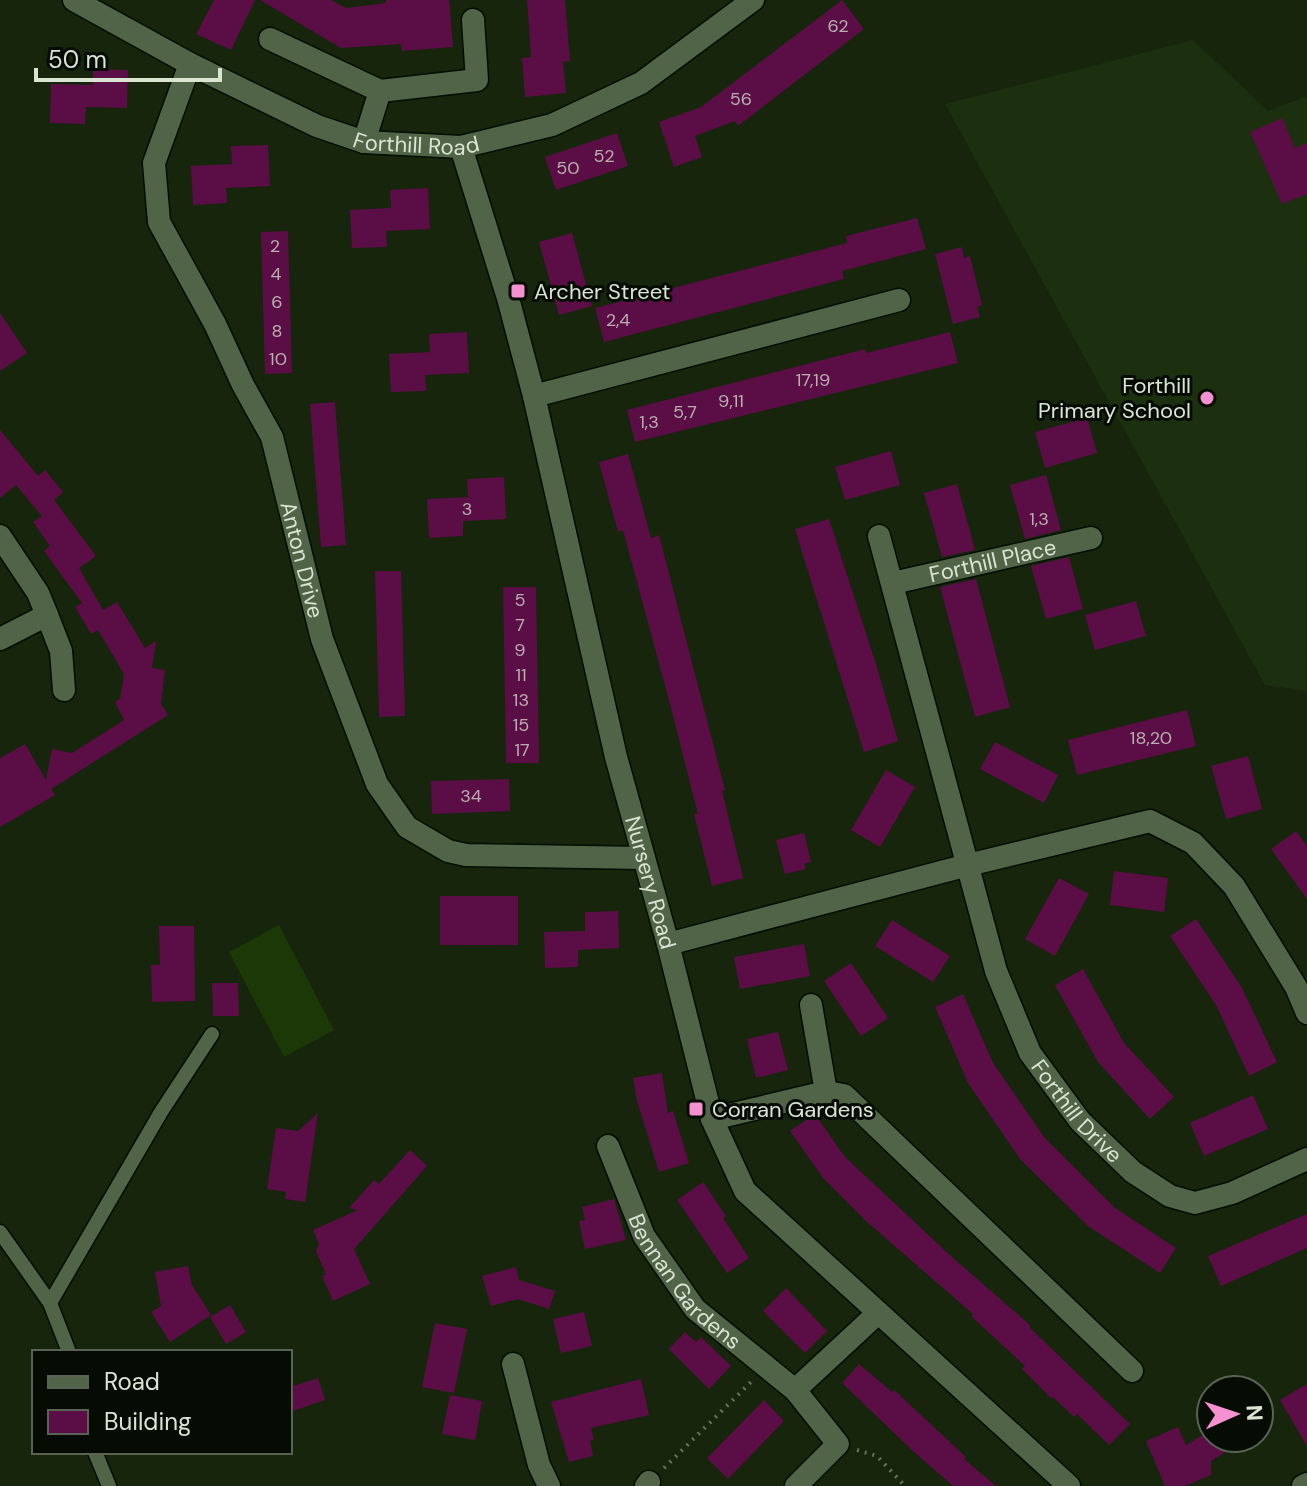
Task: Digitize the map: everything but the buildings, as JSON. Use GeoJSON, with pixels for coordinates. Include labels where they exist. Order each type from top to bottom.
{"type":"FeatureCollection","features":[{"type":"Feature","properties":{"kind":"street","name":"Forthill Road"},"geometry":{"type":"LineString","coordinates":[[74,0],[190,64],[317,126],[364,142],[461,147],[552,125],[641,83],[753,0]]}},
{"type":"Feature","properties":{"kind":"street"},"geometry":{"type":"LineString","coordinates":[[270,39],[380,91],[477,80],[473,20]]}},
{"type":"Feature","properties":{"kind":"street","name":"Anton Drive"},"geometry":{"type":"LineString","coordinates":[[190,64],[154,163],[159,222],[272,437],[322,639],[377,784],[407,827],[448,851],[466,855],[644,858]]}},
{"type":"Feature","properties":{"kind":"street"},"geometry":{"type":"LineString","coordinates":[[364,142],[380,91]]}},
{"type":"Feature","properties":{"kind":"street","name":"Nursery Road"},"geometry":{"type":"LineString","coordinates":[[461,147],[508,298],[534,396],[616,757],[712,1119],[745,1191],[1069,1486]]}},
{"type":"Feature","properties":{"kind":"street"},"geometry":{"type":"LineString","coordinates":[[534,396],[899,300]]}},
{"type":"Feature","properties":{"kind":"street"},"geometry":{"type":"LineString","coordinates":[[0,536],[38,593],[61,651],[64,690]]}},
{"type":"Feature","properties":{"kind":"street","name":"Forthill Drive"},"geometry":{"type":"LineString","coordinates":[[879,536],[996,971],[1030,1053],[1080,1121],[1133,1172],[1170,1196],[1195,1203],[1232,1193],[1307,1159]]}},
{"type":"Feature","properties":{"kind":"street","name":"Forthill Place"},"geometry":{"type":"LineString","coordinates":[[893,583],[1091,538]]}},
{"type":"Feature","properties":{"kind":"street"},"geometry":{"type":"LineString","coordinates":[[0,639],[47,615]]}},
{"type":"Feature","properties":{"kind":"street"},"geometry":{"type":"LineString","coordinates":[[668,944],[1150,821],[1193,843],[1234,886],[1296,987],[1307,1013]]}},
{"type":"Feature","properties":{"kind":"street"},"geometry":{"type":"LineString","coordinates":[[811,1005],[826,1092]]}},
{"type":"Feature","properties":{"kind":"street"},"geometry":{"type":"LineString","coordinates":[[712,1119],[826,1092],[844,1095],[1132,1371]]}},
{"type":"Feature","properties":{"kind":"street","name":"Bennan Gardens"},"geometry":{"type":"LineString","coordinates":[[608,1146],[644,1236],[695,1309],[795,1390],[838,1444]]}},
{"type":"Feature","properties":{"kind":"street"},"geometry":{"type":"LineString","coordinates":[[795,1390],[878,1313]]}},
{"type":"Feature","properties":{"kind":"street"},"geometry":{"type":"LineString","coordinates":[[513,1364],[539,1465],[549,1486]]}},
{"type":"Feature","properties":{"kind":"street"},"geometry":{"type":"LineString","coordinates":[[796,1486],[838,1444]]}},
{"type":"Feature","properties":{"kind":"lane"},"geometry":{"type":"LineString","coordinates":[[50,1303],[161,1112],[212,1034]]}},
{"type":"Feature","properties":{"kind":"lane"},"geometry":{"type":"LineString","coordinates":[[0,1232],[50,1303],[68,1350]]}},
{"type":"Feature","properties":{"kind":"lane"},"geometry":{"type":"LineString","coordinates":[[96,1454],[109,1486]]}},
{"type":"Feature","properties":{"kind":"path"},"geometry":{"type":"LineString","coordinates":[[648,1484],[765,1368]]}},
{"type":"Feature","properties":{"kind":"path"},"geometry":{"type":"LineString","coordinates":[[838,1444],[877,1456],[905,1486]]}},
{"type":"Feature","properties":{"kind":"shaded area","name":"Forthill Primary School"},"geometry":{"type":"Polygon","coordinates":[[[1193,40],[1268,111],[1307,96],[1306,691],[1265,685],[945,104],[1193,40]]]}},
{"type":"Feature","properties":{"kind":"shaded area"},"geometry":{"type":"Polygon","coordinates":[[[279,925],[334,1030],[284,1057],[229,952],[279,925]]]}},
{"type":"Feature","properties":{"kind":"place","name":"Archer Street"},"geometry":{"type":"Point","coordinates":[518,291]}},
{"type":"Feature","properties":{"kind":"place","name":"Forthill Primary School"},"geometry":{"type":"Point","coordinates":[1207,398]}},
{"type":"Feature","properties":{"kind":"place","name":"Corran Gardens"},"geometry":{"type":"Point","coordinates":[696,1109]}}]}
